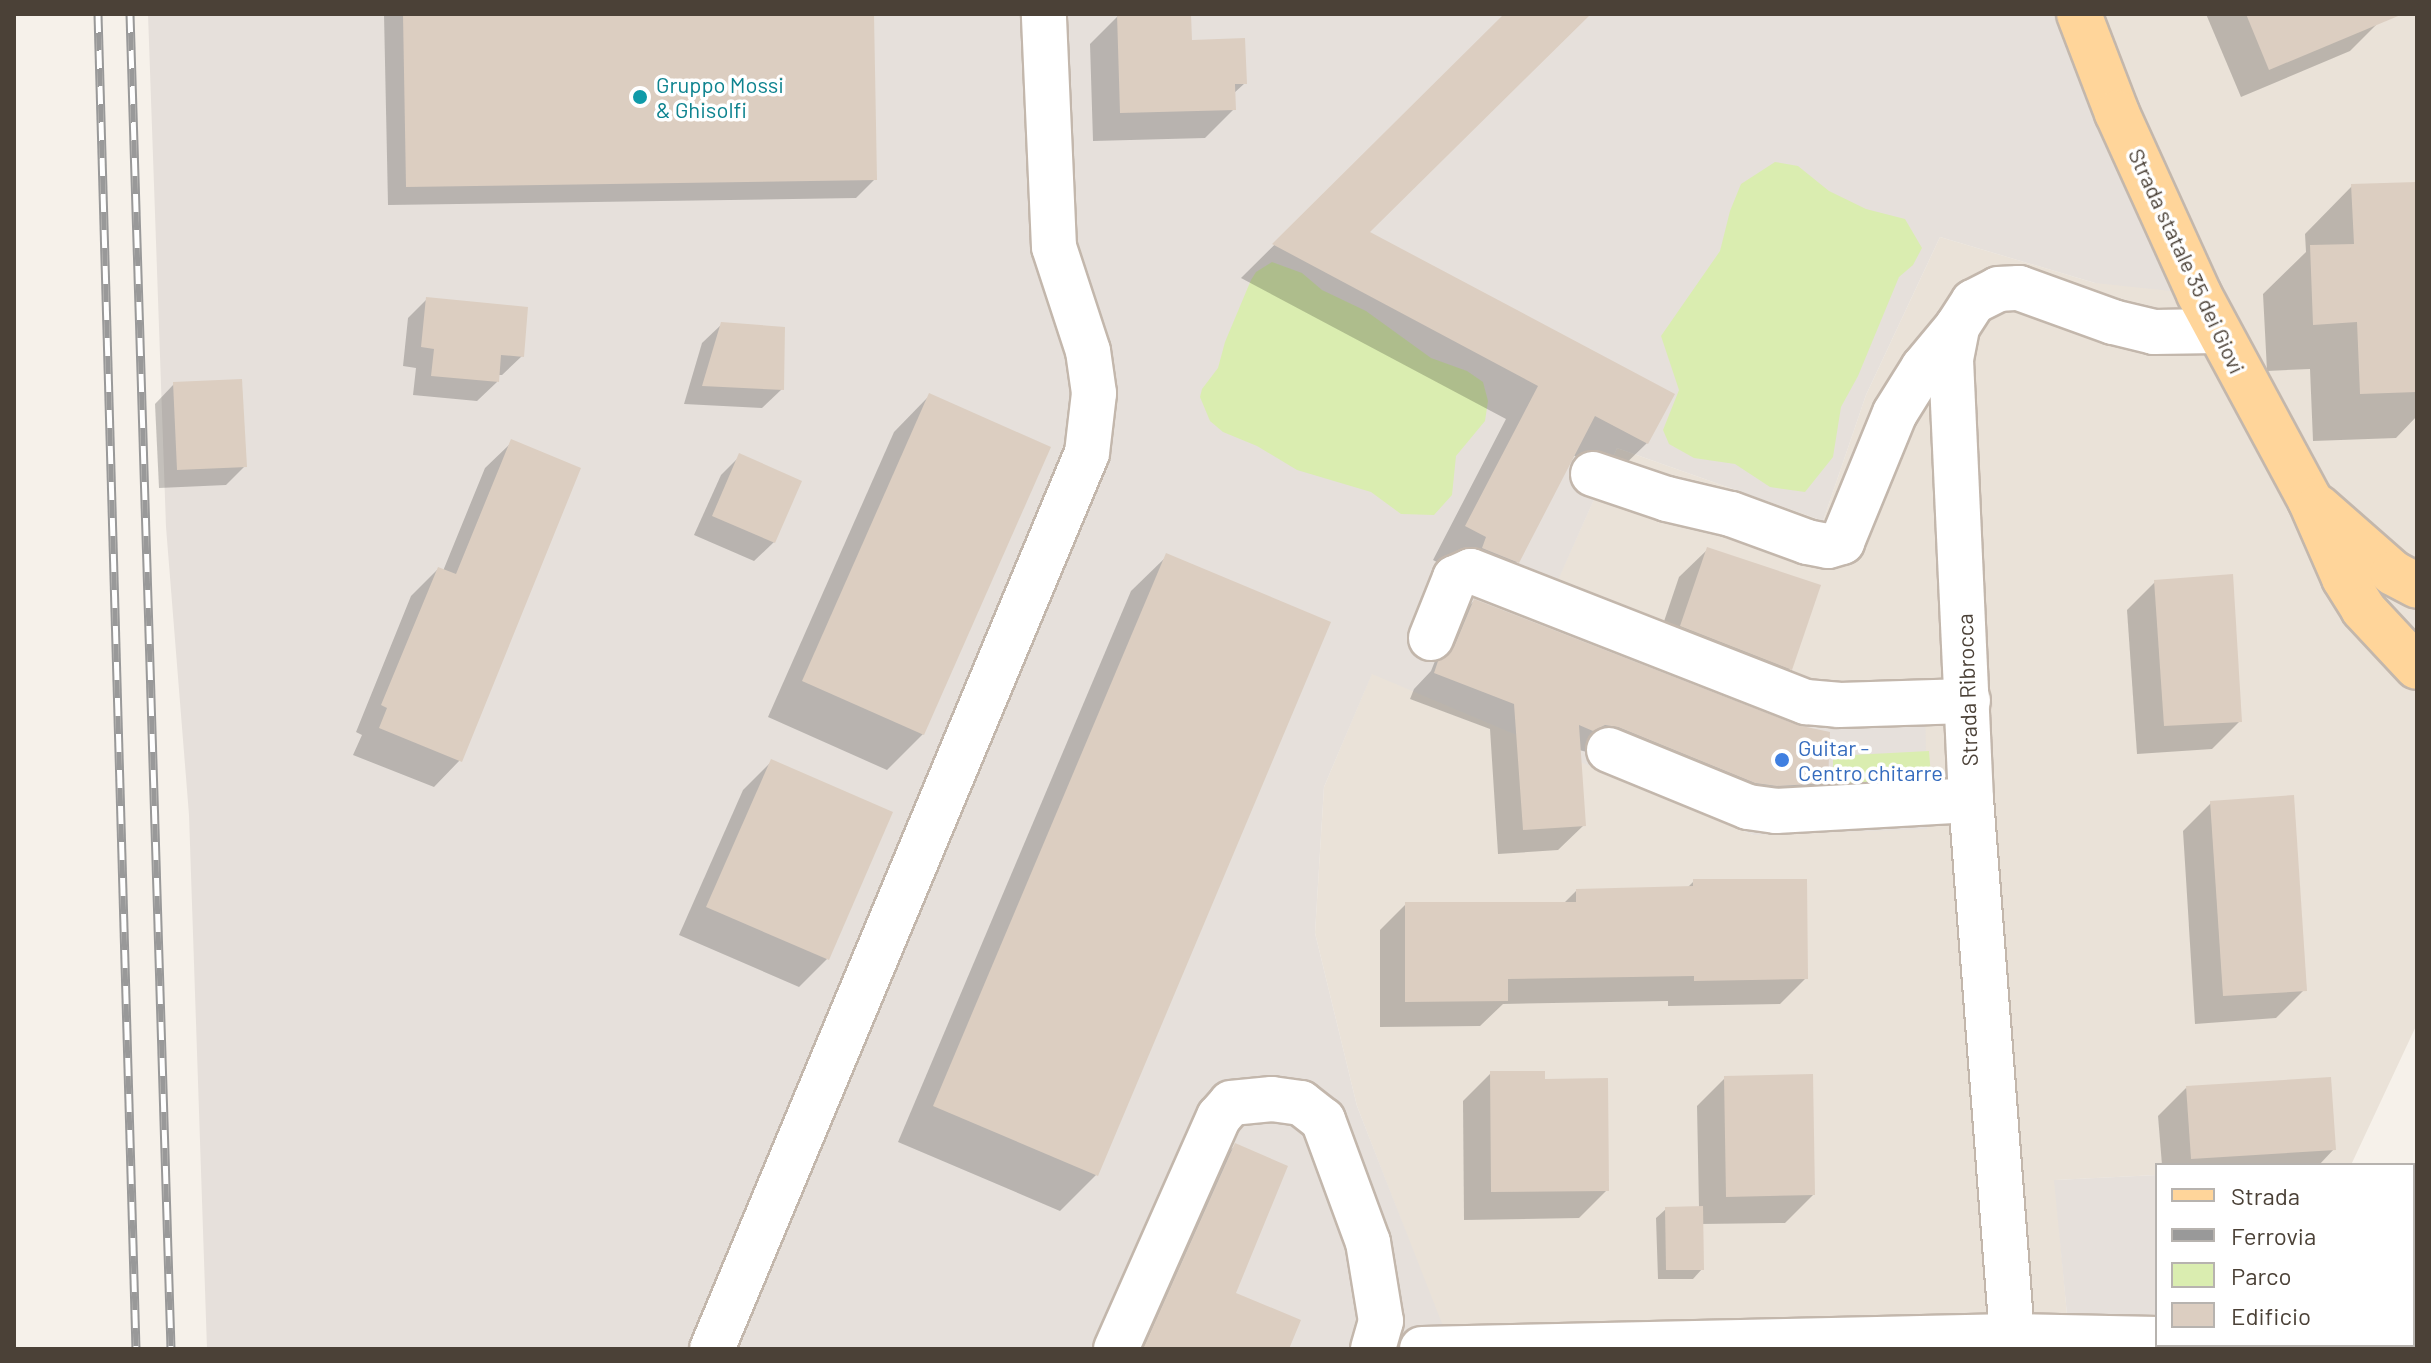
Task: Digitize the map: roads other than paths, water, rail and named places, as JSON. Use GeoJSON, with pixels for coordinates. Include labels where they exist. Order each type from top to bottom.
{"type":"FeatureCollection","features":[{"type":"Feature","properties":{"kind":"main road","name":"Strada statale 35 dei Giovi"},"geometry":{"type":"LineString","coordinates":[[2079,14],[2117,113],[2217,331],[2310,500],[2326,545],[2363,609],[2417,667]]}},
{"type":"Feature","properties":{"kind":"main road","name":"Strada statale 35 dei Giovi"},"geometry":{"type":"LineString","coordinates":[[2310,500],[2393,573],[2417,586]]}},
{"type":"Feature","properties":{"kind":"street"},"geometry":{"type":"LineString","coordinates":[[712,1349],[1087,453],[1094,393],[1088,351],[1054,247],[1044,14]]}},
{"type":"Feature","properties":{"kind":"street"},"geometry":{"type":"LineString","coordinates":[[1593,474],[1828,546],[1842,542],[1895,413],[1923,368],[1973,302],[1998,289],[2019,288],[2113,322],[2154,332],[2217,331]]}},
{"type":"Feature","properties":{"kind":"street","name":"Strada Ribrocca"},"geometry":{"type":"LineString","coordinates":[[1957,327],[1951,359],[1971,800],[2012,1336]]}},
{"type":"Feature","properties":{"kind":"street"},"geometry":{"type":"LineString","coordinates":[[1431,638],[1455,578],[1471,571],[1806,702],[1838,705],[1968,701]]}},
{"type":"Feature","properties":{"kind":"street"},"geometry":{"type":"LineString","coordinates":[[1609,750],[1748,807],[1776,811],[1971,800]]}},
{"type":"Feature","properties":{"kind":"street"},"geometry":{"type":"LineString","coordinates":[[1116,1349],[1219,1117],[1231,1103],[1272,1099],[1301,1103],[1323,1120],[1368,1242],[1381,1321],[1373,1349]]}},
{"type":"Feature","properties":{"kind":"street"},"geometry":{"type":"LineString","coordinates":[[1443,1348],[2012,1336],[2155,1339]]}},
{"type":"Feature","properties":{"kind":"railway"},"geometry":{"type":"LineString","coordinates":[[98,14],[136,1349]]}},
{"type":"Feature","properties":{"kind":"railway"},"geometry":{"type":"LineString","coordinates":[[130,14],[171,1349]]}},
{"type":"Feature","properties":{"kind":"place","name":"Gruppo Mossi & Ghisolfi"},"geometry":{"type":"Point","coordinates":[640,97]}},
{"type":"Feature","properties":{"kind":"place","name":"Guitar - Centro chitarre"},"geometry":{"type":"Point","coordinates":[1782,760]}}]}
